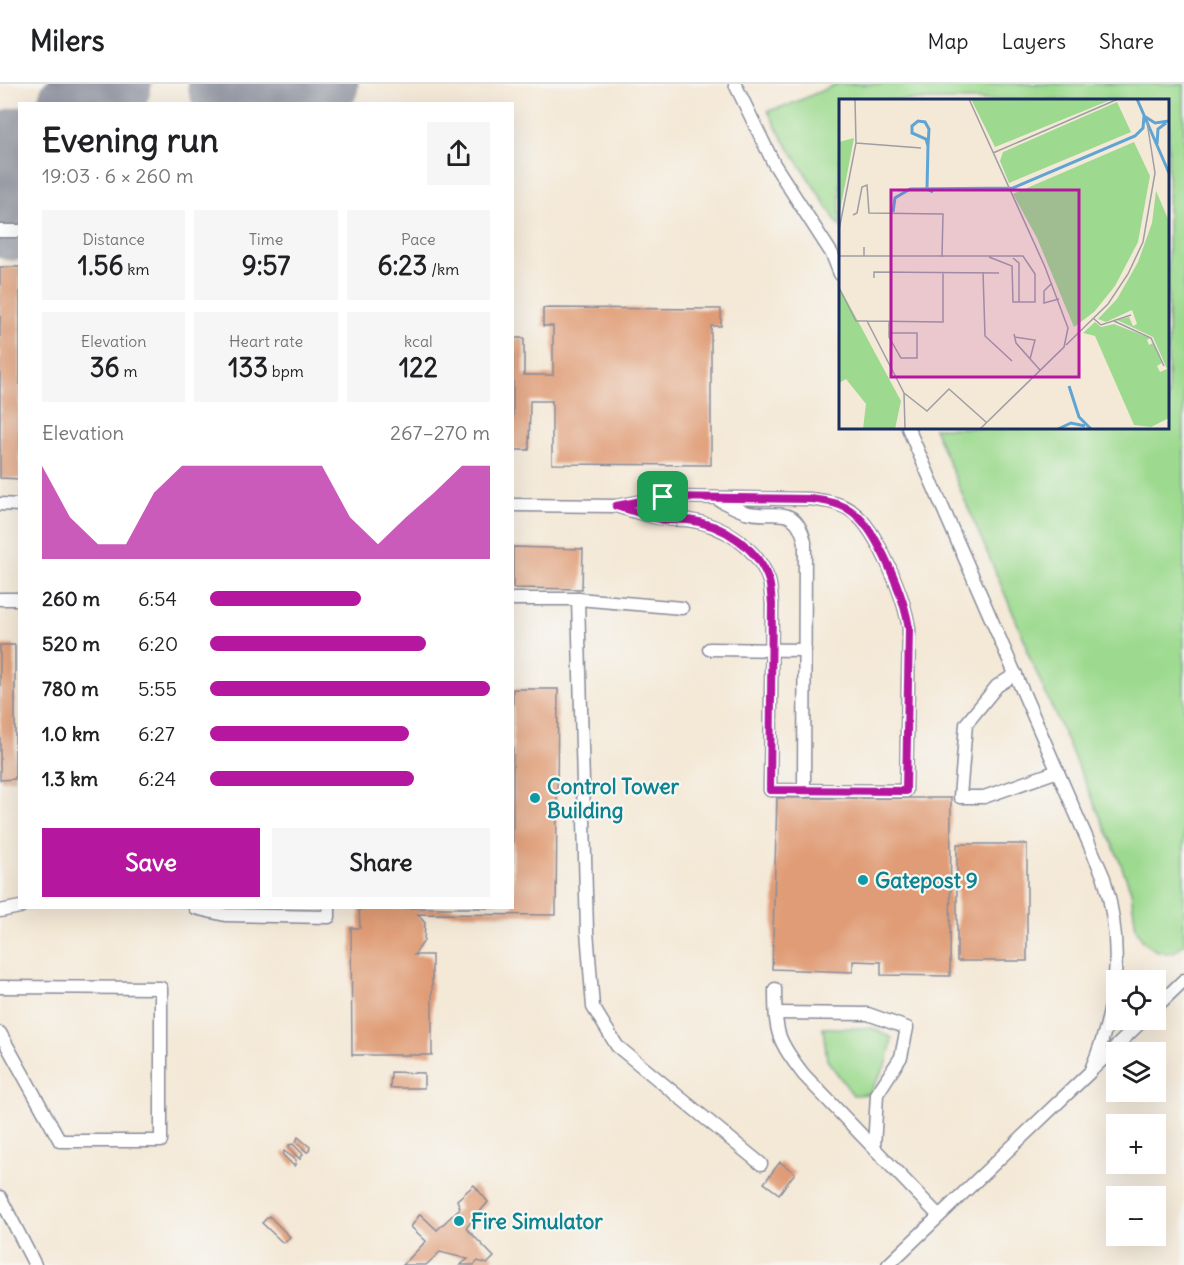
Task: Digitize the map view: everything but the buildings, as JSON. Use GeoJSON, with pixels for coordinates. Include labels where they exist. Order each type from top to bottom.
{"type":"FeatureCollection","features":[{"type":"Feature","properties":{"kind":"lane"},"geometry":{"type":"LineString","coordinates":[[735,84],[774,164],[832,254],[839,272]]}},
{"type":"Feature","properties":{"kind":"lane"},"geometry":{"type":"LineString","coordinates":[[0,231],[18,231]]}},
{"type":"Feature","properties":{"kind":"lane"},"geometry":{"type":"LineString","coordinates":[[908,429],[1104,878],[1112,905],[1116,980],[1100,1049],[1090,1072]]}},
{"type":"Feature","properties":{"kind":"lane"},"geometry":{"type":"LineString","coordinates":[[514,505],[616,506],[663,497],[811,499],[832,502],[854,513],[868,528],[885,560],[907,612],[909,629],[906,791],[770,790],[772,604],[769,581],[760,564],[734,536],[713,526],[688,520],[662,519],[616,506]]}},
{"type":"Feature","properties":{"kind":"lane"},"geometry":{"type":"LineString","coordinates":[[715,498],[745,512],[784,515],[794,519],[802,527],[805,542],[804,791]]}},
{"type":"Feature","properties":{"kind":"lane"},"geometry":{"type":"LineString","coordinates":[[0,504],[18,504]]}},
{"type":"Feature","properties":{"kind":"lane"},"geometry":{"type":"LineString","coordinates":[[0,599],[18,599]]}},
{"type":"Feature","properties":{"kind":"lane"},"geometry":{"type":"LineString","coordinates":[[514,599],[578,599],[682,608]]}},
{"type":"Feature","properties":{"kind":"lane"},"geometry":{"type":"LineString","coordinates":[[578,599],[587,931],[593,1006],[617,1046],[761,1164]]}},
{"type":"Feature","properties":{"kind":"lane"},"geometry":{"type":"LineString","coordinates":[[709,649],[805,650]]}},
{"type":"Feature","properties":{"kind":"lane"},"geometry":{"type":"LineString","coordinates":[[1016,674],[997,686],[966,723],[960,797],[984,797],[1058,771]]}},
{"type":"Feature","properties":{"kind":"lane"},"geometry":{"type":"LineString","coordinates":[[0,911],[18,907]]}},
{"type":"Feature","properties":{"kind":"lane"},"geometry":{"type":"LineString","coordinates":[[199,909],[225,915],[329,917],[329,909]]}},
{"type":"Feature","properties":{"kind":"lane"},"geometry":{"type":"LineString","coordinates":[[1166,997],[1184,980]]}},
{"type":"Feature","properties":{"kind":"lane"},"geometry":{"type":"LineString","coordinates":[[0,987],[161,988],[161,1141],[60,1141],[0,1033]]}},
{"type":"Feature","properties":{"kind":"lane"},"geometry":{"type":"LineString","coordinates":[[775,989],[778,1035],[785,1050],[804,1075],[939,1216]]}},
{"type":"Feature","properties":{"kind":"lane"},"geometry":{"type":"LineString","coordinates":[[776,1013],[868,1014],[907,1028],[901,1056],[877,1094],[874,1148]]}},
{"type":"Feature","properties":{"kind":"lane"},"geometry":{"type":"LineString","coordinates":[[888,1265],[1133,1030]]}},
{"type":"Feature","properties":{"kind":"lane"},"geometry":{"type":"LineString","coordinates":[[0,1197],[35,1265]]}},
{"type":"Feature","properties":{"kind":"green space"},"geometry":{"type":"Polygon","coordinates":[[[837,84],[1184,84],[1184,944],[1174,952],[1166,953],[1155,950],[1143,941],[1136,929],[1131,891],[1119,859],[1026,649],[1027,646],[934,429],[1169,429],[1169,99],[839,99],[839,225],[780,134],[768,111],[789,105],[837,84]]]}},
{"type":"Feature","properties":{"kind":"green space"},"geometry":{"type":"Polygon","coordinates":[[[823,1028],[873,1028],[892,1038],[887,1063],[869,1094],[853,1095],[827,1060],[823,1028]]]}},
{"type":"Feature","properties":{"kind":"taxiway"},"geometry":{"type":"LineString","coordinates":[[79,102],[114,84]]}},
{"type":"Feature","properties":{"kind":"taxiway"},"geometry":{"type":"LineString","coordinates":[[225,84],[226,87],[238,93],[262,99],[298,94],[321,84]]}},
{"type":"Feature","properties":{"kind":"taxiway"},"geometry":{"type":"LineString","coordinates":[[13,223],[15,165],[18,152]]}},
{"type":"Feature","properties":{"kind":"place","name":"Control Tower Building"},"geometry":{"type":"Point","coordinates":[535,798]}},
{"type":"Feature","properties":{"kind":"place","name":"Gatepost 9"},"geometry":{"type":"Point","coordinates":[863,880]}},
{"type":"Feature","properties":{"kind":"place","name":"Fire Simulator"},"geometry":{"type":"Point","coordinates":[459,1221]}},
{"type":"Feature","properties":{"kind":"route"},"geometry":{"type":"LineString","coordinates":[[663,497],[811,499],[832,502],[854,513],[868,528],[885,560],[907,612],[909,629],[906,791],[770,790],[772,604],[769,581],[760,564],[734,536],[713,526],[688,520],[662,519],[616,506],[663,497]]}}]}
